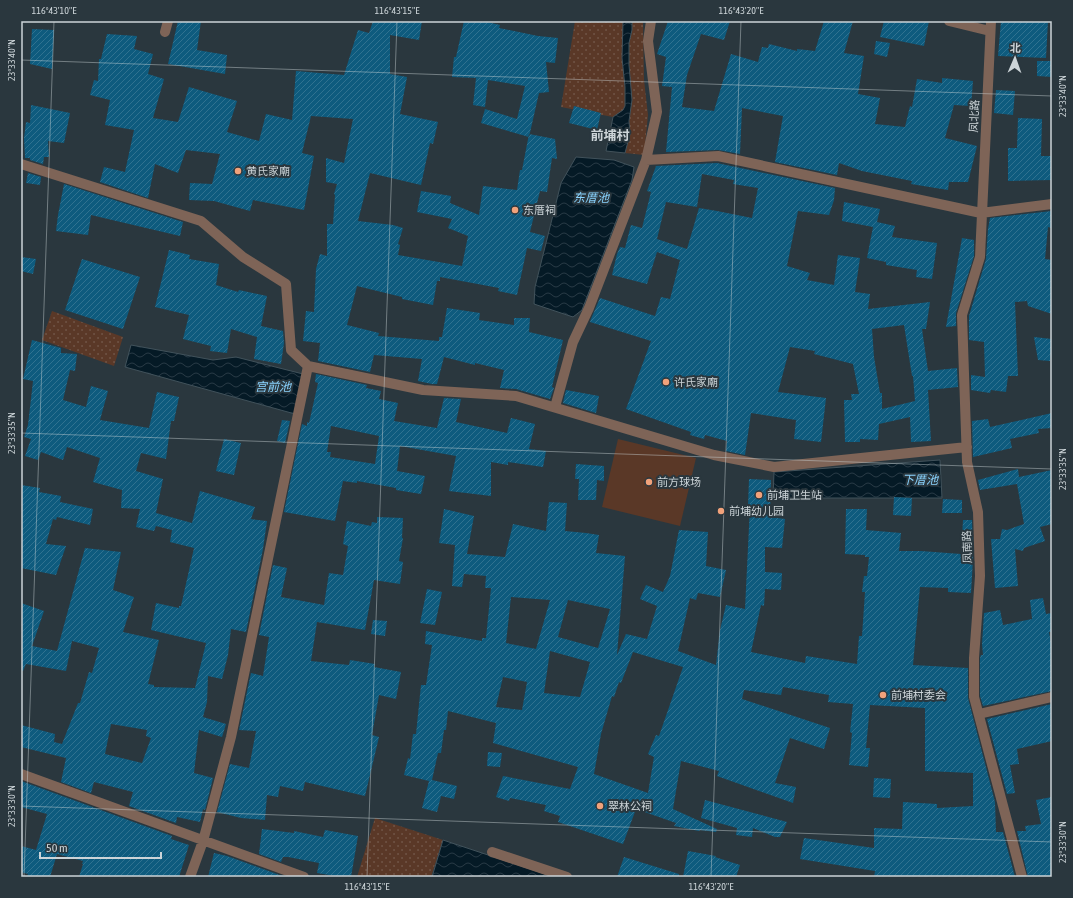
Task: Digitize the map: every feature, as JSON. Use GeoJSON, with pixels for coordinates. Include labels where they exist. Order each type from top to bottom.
{"type":"FeatureCollection","features":[{"type":"Feature","properties":{"kind":"street"},"geometry":{"type":"LineString","coordinates":[[165,32],[168,21]]}},
{"type":"Feature","properties":{"kind":"street"},"geometry":{"type":"LineString","coordinates":[[555,407],[573,342],[590,308],[646,160],[657,112],[648,41],[651,21]]}},
{"type":"Feature","properties":{"kind":"street"},"geometry":{"type":"LineString","coordinates":[[949,21],[990,26]]}},
{"type":"Feature","properties":{"kind":"street","name":"凤北路"},"geometry":{"type":"LineString","coordinates":[[981,213],[990,26]]}},
{"type":"Feature","properties":{"kind":"street"},"geometry":{"type":"LineString","coordinates":[[646,160],[718,156],[981,213],[1052,204]]}},
{"type":"Feature","properties":{"kind":"street"},"geometry":{"type":"LineString","coordinates":[[21,164],[201,221],[244,258],[286,284],[291,350],[308,366],[423,390],[516,396],[714,455],[774,467],[967,447]]}},
{"type":"Feature","properties":{"kind":"street","name":"凤南路"},"geometry":{"type":"LineString","coordinates":[[981,213],[980,257],[962,315],[968,462],[978,512],[980,576],[974,653],[974,697],[1022,877]]}},
{"type":"Feature","properties":{"kind":"street"},"geometry":{"type":"LineString","coordinates":[[190,877],[203,841],[231,737],[308,366]]}},
{"type":"Feature","properties":{"kind":"street"},"geometry":{"type":"LineString","coordinates":[[979,714],[1052,697]]}},
{"type":"Feature","properties":{"kind":"street"},"geometry":{"type":"LineString","coordinates":[[21,774],[304,877]]}},
{"type":"Feature","properties":{"kind":"street"},"geometry":{"type":"LineString","coordinates":[[492,852],[568,877]]}},
{"type":"Feature","properties":{"kind":"shaded area"},"geometry":{"type":"Polygon","coordinates":[[[575,21],[643,21],[644,80],[648,115],[644,155],[606,151],[613,117],[561,107],[575,21]]]}},
{"type":"Feature","properties":{"kind":"shaded area"},"geometry":{"type":"Polygon","coordinates":[[[52,311],[123,337],[114,366],[42,340],[52,311]]]}},
{"type":"Feature","properties":{"kind":"shaded area","name":"前方球场"},"geometry":{"type":"Polygon","coordinates":[[[618,439],[696,458],[680,526],[602,507],[618,439]]]}},
{"type":"Feature","properties":{"kind":"shaded area"},"geometry":{"type":"Polygon","coordinates":[[[375,818],[443,840],[431,877],[357,877],[375,818]]]}},
{"type":"Feature","properties":{"kind":"water"},"geometry":{"type":"Polygon","coordinates":[[[623,21],[632,21],[632,30],[629,43],[629,65],[632,100],[629,121],[630,134],[625,153],[606,151],[613,117],[623,110],[625,106],[622,58],[623,21]]]}},
{"type":"Feature","properties":{"kind":"water","name":"东厝池"},"geometry":{"type":"Polygon","coordinates":[[[576,157],[614,160],[634,167],[632,180],[582,310],[573,317],[534,304],[535,287],[561,183],[576,157]]]}},
{"type":"Feature","properties":{"kind":"water","name":"宫前池"},"geometry":{"type":"Polygon","coordinates":[[[131,345],[213,360],[236,357],[303,374],[295,414],[125,367],[131,345]]]}},
{"type":"Feature","properties":{"kind":"water","name":"下厝池"},"geometry":{"type":"Polygon","coordinates":[[[940,460],[942,498],[773,498],[774,472],[940,460]]]}},
{"type":"Feature","properties":{"kind":"water"},"geometry":{"type":"Polygon","coordinates":[[[443,840],[554,877],[432,877],[443,840]]]}},
{"type":"Feature","properties":{"kind":"building"},"geometry":{"type":"Polygon","coordinates":[[[178,21],[201,21],[197,50],[227,55],[225,74],[168,64],[178,21]]]}},
{"type":"Feature","properties":{"kind":"building"},"geometry":{"type":"Polygon","coordinates":[[[373,21],[422,21],[419,40],[390,35],[390,74],[407,77],[400,114],[438,122],[433,144],[430,143],[421,185],[370,173],[358,221],[393,225],[403,228],[398,244],[400,245],[398,255],[462,266],[468,236],[448,228],[452,219],[417,212],[421,191],[451,196],[450,203],[479,215],[483,186],[517,190],[520,170],[522,170],[529,134],[555,139],[557,159],[552,158],[547,192],[540,191],[530,232],[545,236],[541,251],[527,248],[517,295],[498,291],[499,288],[440,277],[440,281],[437,281],[433,305],[402,299],[402,297],[357,286],[347,325],[379,333],[378,336],[439,341],[439,337],[442,337],[447,308],[480,313],[479,320],[514,325],[514,318],[530,318],[529,332],[563,340],[552,387],[554,388],[550,399],[516,389],[500,388],[504,370],[475,363],[475,365],[444,357],[437,384],[432,384],[418,381],[422,359],[374,355],[370,372],[318,361],[320,343],[303,341],[306,311],[314,312],[316,269],[320,254],[327,256],[327,224],[333,224],[334,194],[337,184],[326,182],[326,158],[344,163],[353,119],[311,116],[302,153],[314,156],[304,210],[253,200],[250,211],[214,201],[189,200],[190,183],[212,184],[220,154],[186,150],[178,173],[155,164],[148,198],[100,182],[104,167],[125,172],[134,130],[105,125],[110,100],[90,95],[94,80],[98,81],[99,59],[101,59],[107,34],[137,36],[134,49],[153,54],[148,74],[164,79],[153,118],[178,122],[189,87],[237,101],[227,132],[259,141],[266,114],[292,120],[296,71],[344,75],[358,30],[369,33],[373,21]]]}},
{"type":"Feature","properties":{"kind":"building"},"geometry":{"type":"Polygon","coordinates":[[[464,21],[483,21],[500,25],[499,28],[538,36],[558,38],[555,63],[546,62],[549,92],[539,93],[529,137],[481,123],[485,109],[517,119],[525,86],[488,80],[485,107],[473,105],[476,78],[452,77],[454,57],[456,57],[464,21]]]}},
{"type":"Feature","properties":{"kind":"building"},"geometry":{"type":"Polygon","coordinates":[[[668,21],[730,21],[724,40],[701,34],[687,75],[682,107],[714,111],[731,54],[758,62],[762,47],[768,48],[769,44],[797,51],[797,49],[815,51],[824,21],[853,21],[844,53],[864,56],[858,94],[880,98],[875,124],[905,127],[910,106],[912,107],[917,79],[942,83],[942,78],[973,81],[971,106],[954,105],[945,138],[977,146],[968,182],[949,182],[948,190],[911,184],[912,181],[862,171],[839,163],[837,175],[775,162],[783,116],[742,108],[740,154],[718,150],[666,152],[672,87],[662,86],[666,57],[657,54],[668,21]]]}},
{"type":"Feature","properties":{"kind":"building"},"geometry":{"type":"Polygon","coordinates":[[[884,21],[929,21],[924,46],[880,37],[884,21]]]}},
{"type":"Feature","properties":{"kind":"building"},"geometry":{"type":"Polygon","coordinates":[[[1001,21],[1048,21],[1046,58],[998,56],[1001,21]]]}},
{"type":"Feature","properties":{"kind":"building"},"geometry":{"type":"Polygon","coordinates":[[[32,29],[54,30],[52,69],[30,64],[32,29]]]}},
{"type":"Feature","properties":{"kind":"building"},"geometry":{"type":"Polygon","coordinates":[[[876,41],[890,43],[887,57],[874,54],[876,41]]]}},
{"type":"Feature","properties":{"kind":"building"},"geometry":{"type":"Polygon","coordinates":[[[1037,61],[1052,61],[1052,77],[1037,76],[1037,61]]]}},
{"type":"Feature","properties":{"kind":"building"},"geometry":{"type":"Polygon","coordinates":[[[996,90],[1015,91],[1013,115],[994,113],[996,90]]]}},
{"type":"Feature","properties":{"kind":"building"},"geometry":{"type":"Polygon","coordinates":[[[31,105],[70,113],[64,143],[48,141],[49,157],[44,157],[43,164],[30,160],[30,158],[25,158],[24,138],[26,122],[30,123],[31,105]]]}},
{"type":"Feature","properties":{"kind":"building"},"geometry":{"type":"Polygon","coordinates":[[[574,106],[601,113],[597,130],[569,123],[574,106]]]}},
{"type":"Feature","properties":{"kind":"building"},"geometry":{"type":"Polygon","coordinates":[[[1018,118],[1042,119],[1041,156],[1052,156],[1052,180],[1008,181],[1008,148],[1017,148],[1018,118]]]}},
{"type":"Feature","properties":{"kind":"building"},"geometry":{"type":"Polygon","coordinates":[[[717,163],[835,188],[834,200],[829,215],[798,211],[787,266],[810,273],[807,280],[834,285],[838,255],[860,258],[855,292],[870,294],[868,309],[930,302],[926,329],[922,329],[928,371],[957,368],[958,387],[928,390],[931,441],[911,442],[910,417],[879,424],[878,440],[860,439],[860,442],[845,442],[844,400],[852,400],[851,394],[859,394],[853,364],[814,354],[815,351],[790,347],[778,392],[826,398],[821,442],[794,439],[796,420],[751,413],[745,455],[726,451],[727,441],[705,435],[704,439],[690,435],[691,432],[626,409],[651,341],[590,322],[600,298],[655,316],[661,297],[670,299],[680,260],[657,252],[647,284],[612,275],[617,254],[620,247],[625,248],[631,225],[642,228],[651,192],[647,191],[656,166],[717,163]],[[702,174],[697,207],[666,202],[657,239],[687,249],[699,208],[752,218],[758,188],[733,184],[734,180],[702,174]],[[904,325],[872,329],[874,357],[880,393],[882,393],[882,409],[915,401],[913,376],[904,325]]]}},
{"type":"Feature","properties":{"kind":"building"},"geometry":{"type":"Polygon","coordinates":[[[28,173],[41,177],[40,185],[26,183],[28,173]]]}},
{"type":"Feature","properties":{"kind":"building"},"geometry":{"type":"Polygon","coordinates":[[[64,184],[183,222],[180,236],[91,215],[88,235],[56,231],[64,184]]]}},
{"type":"Feature","properties":{"kind":"building"},"geometry":{"type":"Polygon","coordinates":[[[844,202],[880,209],[877,222],[895,226],[892,237],[937,243],[932,279],[916,277],[917,270],[886,265],[886,262],[867,258],[873,227],[842,221],[844,202]]]}},
{"type":"Feature","properties":{"kind":"building"},"geometry":{"type":"Polygon","coordinates":[[[1052,211],[1052,228],[1048,227],[1045,259],[1052,260],[1052,314],[1028,306],[1027,301],[1015,302],[1018,376],[1008,376],[1006,392],[991,390],[990,393],[971,390],[971,375],[985,377],[984,342],[969,340],[969,316],[986,259],[990,218],[1052,211]]]}},
{"type":"Feature","properties":{"kind":"building"},"geometry":{"type":"Polygon","coordinates":[[[962,238],[974,240],[974,256],[956,313],[956,326],[946,327],[962,238]]]}},
{"type":"Feature","properties":{"kind":"building"},"geometry":{"type":"Polygon","coordinates":[[[169,250],[190,255],[189,259],[219,264],[216,285],[238,292],[239,290],[267,296],[261,326],[283,331],[284,343],[281,364],[254,359],[257,337],[231,329],[227,353],[210,351],[211,346],[183,339],[189,315],[155,307],[169,250]]]}},
{"type":"Feature","properties":{"kind":"building"},"geometry":{"type":"Polygon","coordinates":[[[21,257],[36,259],[33,274],[21,271],[21,257]]]}},
{"type":"Feature","properties":{"kind":"building"},"geometry":{"type":"Polygon","coordinates":[[[82,259],[140,277],[123,329],[65,310],[82,259]]]}},
{"type":"Feature","properties":{"kind":"building"},"geometry":{"type":"Polygon","coordinates":[[[1034,337],[1052,339],[1050,361],[1038,360],[1034,337]]]}},
{"type":"Feature","properties":{"kind":"building"},"geometry":{"type":"Polygon","coordinates":[[[32,340],[61,348],[61,353],[77,354],[75,371],[70,370],[63,400],[86,407],[91,386],[108,391],[100,420],[149,428],[157,392],[179,397],[174,421],[171,421],[166,459],[141,453],[136,471],[163,479],[156,513],[192,523],[200,491],[255,507],[251,519],[267,521],[263,549],[246,632],[231,629],[228,655],[222,679],[208,676],[207,702],[203,717],[226,724],[222,737],[199,730],[194,773],[213,778],[205,810],[203,809],[200,822],[177,817],[176,823],[129,806],[133,792],[94,782],[91,793],[61,782],[66,758],[21,747],[21,725],[55,734],[54,742],[62,744],[78,703],[80,703],[89,672],[92,673],[99,648],[72,641],[66,671],[26,664],[23,671],[21,671],[21,603],[44,611],[32,646],[57,651],[85,548],[121,552],[113,590],[134,597],[123,632],[159,640],[148,684],[154,685],[154,687],[195,688],[206,643],[151,630],[156,603],[179,608],[179,606],[181,606],[194,548],[170,542],[172,530],[156,526],[154,531],[136,527],[140,509],[121,508],[122,490],[93,482],[100,458],[67,447],[63,460],[41,452],[38,460],[25,456],[31,439],[24,437],[28,425],[33,381],[23,379],[32,340]],[[111,724],[105,754],[142,763],[151,738],[146,736],[147,730],[111,724]]]}},
{"type":"Feature","properties":{"kind":"building"},"geometry":{"type":"Polygon","coordinates":[[[316,374],[367,385],[366,388],[381,391],[379,399],[398,403],[394,421],[437,428],[444,398],[461,399],[456,422],[507,433],[511,418],[535,424],[529,449],[546,451],[543,467],[508,462],[508,465],[491,462],[491,496],[449,491],[456,456],[400,446],[397,471],[425,476],[421,494],[357,481],[357,483],[343,481],[335,521],[284,512],[302,424],[307,426],[307,422],[309,423],[318,383],[315,382],[316,374]],[[331,426],[327,452],[331,452],[330,457],[375,464],[379,436],[331,426]]]}},
{"type":"Feature","properties":{"kind":"building"},"geometry":{"type":"Polygon","coordinates":[[[566,390],[599,396],[596,413],[563,403],[566,390]]]}},
{"type":"Feature","properties":{"kind":"building"},"geometry":{"type":"Polygon","coordinates":[[[1052,413],[1052,428],[1038,429],[1039,433],[1010,439],[1012,448],[973,457],[972,421],[988,419],[990,427],[1052,413]]]}},
{"type":"Feature","properties":{"kind":"building"},"geometry":{"type":"Polygon","coordinates":[[[282,420],[290,421],[285,443],[277,441],[282,420]]]}},
{"type":"Feature","properties":{"kind":"building"},"geometry":{"type":"Polygon","coordinates":[[[224,439],[241,443],[234,475],[216,471],[224,439]]]}},
{"type":"Feature","properties":{"kind":"building"},"geometry":{"type":"Polygon","coordinates":[[[576,464],[604,466],[604,481],[597,480],[596,500],[578,500],[579,479],[575,479],[576,464]]]}},
{"type":"Feature","properties":{"kind":"building"},"geometry":{"type":"Polygon","coordinates":[[[1018,469],[1019,477],[1052,470],[1052,524],[1040,527],[1045,541],[1024,548],[1023,551],[1015,549],[1018,586],[995,588],[991,539],[1000,539],[1002,529],[1007,530],[1024,524],[1017,484],[980,490],[978,480],[1018,469]]]}},
{"type":"Feature","properties":{"kind":"building"},"geometry":{"type":"Polygon","coordinates":[[[749,479],[771,480],[770,517],[785,519],[782,548],[765,547],[765,572],[782,573],[781,590],[765,589],[764,606],[761,605],[751,652],[805,663],[806,656],[857,664],[859,636],[862,636],[865,592],[862,592],[864,576],[867,576],[869,557],[865,557],[865,555],[845,554],[846,509],[867,509],[866,530],[901,533],[899,551],[961,554],[963,520],[972,520],[973,559],[971,593],[948,592],[948,588],[920,587],[913,665],[968,668],[968,698],[995,802],[996,832],[1003,832],[1015,877],[874,877],[875,871],[800,859],[804,838],[874,848],[874,828],[902,829],[903,802],[937,804],[937,808],[973,806],[973,773],[925,771],[925,708],[870,705],[866,748],[870,748],[868,767],[849,765],[853,704],[828,702],[829,695],[783,687],[781,695],[744,690],[742,699],[830,728],[824,749],[790,738],[775,783],[796,787],[793,803],[717,776],[719,771],[681,761],[673,809],[717,829],[716,832],[699,831],[674,826],[676,823],[636,809],[623,844],[558,822],[560,816],[544,811],[546,805],[510,798],[509,801],[496,797],[503,776],[570,789],[578,767],[493,743],[496,723],[448,711],[441,753],[438,753],[432,780],[457,786],[454,799],[441,796],[437,812],[422,808],[429,781],[404,775],[408,758],[410,759],[413,734],[416,734],[421,685],[426,685],[432,645],[425,644],[426,631],[482,641],[482,638],[486,638],[491,588],[485,588],[486,576],[464,574],[462,587],[452,586],[455,545],[439,543],[444,509],[474,516],[467,554],[505,557],[513,524],[546,531],[549,502],[567,503],[565,531],[599,535],[596,553],[625,556],[617,655],[626,634],[647,639],[657,606],[640,599],[646,585],[663,592],[670,576],[679,530],[708,532],[706,566],[726,570],[720,597],[698,593],[696,600],[690,598],[678,651],[716,665],[720,630],[726,605],[745,609],[750,506],[748,506],[749,479]],[[511,597],[506,643],[536,649],[550,600],[511,597]],[[568,600],[558,637],[598,648],[610,609],[568,600]],[[550,651],[544,693],[580,697],[590,662],[550,651]],[[633,652],[621,683],[619,682],[614,697],[612,696],[601,734],[594,774],[648,793],[654,757],[648,754],[656,735],[659,736],[683,667],[633,652]],[[503,677],[496,707],[522,710],[527,682],[503,677]]]}},
{"type":"Feature","properties":{"kind":"building"},"geometry":{"type":"Polygon","coordinates":[[[21,485],[40,488],[39,492],[61,496],[60,502],[93,509],[90,525],[57,517],[56,520],[53,519],[46,544],[66,546],[56,575],[21,568],[21,485]]]}},
{"type":"Feature","properties":{"kind":"building"},"geometry":{"type":"Polygon","coordinates":[[[894,497],[912,498],[911,516],[893,515],[894,497]]]}},
{"type":"Feature","properties":{"kind":"building"},"geometry":{"type":"Polygon","coordinates":[[[943,499],[962,500],[962,513],[942,513],[943,499]]]}},
{"type":"Feature","properties":{"kind":"building"},"geometry":{"type":"Polygon","coordinates":[[[377,517],[403,518],[403,538],[399,561],[403,562],[400,584],[374,580],[365,630],[317,622],[311,661],[349,665],[350,660],[375,664],[374,667],[401,672],[396,699],[379,695],[372,735],[379,737],[365,796],[305,782],[303,791],[280,786],[278,797],[267,795],[265,820],[241,818],[217,812],[230,764],[249,768],[256,731],[239,730],[251,673],[263,676],[269,637],[259,635],[273,565],[287,568],[281,597],[324,605],[329,573],[343,575],[348,546],[343,544],[347,521],[371,526],[372,522],[377,523],[377,517]]]}},
{"type":"Feature","properties":{"kind":"building"},"geometry":{"type":"Polygon","coordinates":[[[427,589],[442,592],[435,625],[420,623],[427,589]]]}},
{"type":"Feature","properties":{"kind":"building"},"geometry":{"type":"Polygon","coordinates":[[[1043,598],[1046,614],[1052,613],[1052,632],[1049,632],[1052,648],[1052,691],[983,706],[980,696],[980,658],[981,655],[983,655],[982,644],[984,613],[1000,610],[1003,625],[1032,619],[1030,600],[1043,598]]]}},
{"type":"Feature","properties":{"kind":"building"},"geometry":{"type":"Polygon","coordinates":[[[373,620],[387,621],[385,636],[371,634],[373,620]]]}},
{"type":"Feature","properties":{"kind":"building"},"geometry":{"type":"Polygon","coordinates":[[[1052,704],[1052,741],[1017,749],[1019,764],[1010,765],[1015,793],[1007,794],[987,719],[1052,704]]]}},
{"type":"Feature","properties":{"kind":"building"},"geometry":{"type":"Polygon","coordinates":[[[488,752],[502,753],[500,767],[487,766],[488,752]]]}},
{"type":"Feature","properties":{"kind":"building"},"geometry":{"type":"Polygon","coordinates":[[[874,778],[891,779],[890,798],[873,797],[874,778]]]}},
{"type":"Feature","properties":{"kind":"building"},"geometry":{"type":"Polygon","coordinates":[[[21,781],[172,836],[171,839],[189,845],[179,877],[79,877],[83,861],[57,854],[50,877],[27,877],[28,874],[21,872],[21,846],[36,850],[47,814],[21,807],[21,781]]]}},
{"type":"Feature","properties":{"kind":"building"},"geometry":{"type":"Polygon","coordinates":[[[1052,797],[1052,877],[1028,877],[1017,831],[1026,831],[1025,826],[1041,824],[1036,800],[1052,797]]]}},
{"type":"Feature","properties":{"kind":"building"},"geometry":{"type":"Polygon","coordinates":[[[705,800],[787,822],[780,837],[775,837],[753,828],[752,837],[736,835],[737,828],[701,818],[705,800]]]}},
{"type":"Feature","properties":{"kind":"building"},"geometry":{"type":"Polygon","coordinates":[[[262,829],[294,833],[294,831],[323,837],[325,830],[358,836],[351,877],[317,873],[319,863],[288,857],[283,857],[281,862],[259,854],[262,829]]]}},
{"type":"Feature","properties":{"kind":"building"},"geometry":{"type":"Polygon","coordinates":[[[688,851],[716,856],[715,857],[740,865],[736,877],[683,877],[688,851]]]}},
{"type":"Feature","properties":{"kind":"building"},"geometry":{"type":"Polygon","coordinates":[[[214,853],[227,856],[285,877],[208,877],[214,853]]]}},
{"type":"Feature","properties":{"kind":"building"},"geometry":{"type":"Polygon","coordinates":[[[624,857],[679,874],[679,877],[617,877],[624,857]]]}},
{"type":"Feature","properties":{"kind":"place","name":"黄氏家廟"},"geometry":{"type":"Point","coordinates":[238,171]}},
{"type":"Feature","properties":{"kind":"place","name":"东厝祠"},"geometry":{"type":"Point","coordinates":[515,210]}},
{"type":"Feature","properties":{"kind":"place","name":"许氏家廟"},"geometry":{"type":"Point","coordinates":[666,382]}},
{"type":"Feature","properties":{"kind":"place","name":"前方球场"},"geometry":{"type":"Point","coordinates":[649,482]}},
{"type":"Feature","properties":{"kind":"place","name":"前埔卫生站"},"geometry":{"type":"Point","coordinates":[759,495]}},
{"type":"Feature","properties":{"kind":"place","name":"前埔幼儿园"},"geometry":{"type":"Point","coordinates":[721,511]}},
{"type":"Feature","properties":{"kind":"place","name":"前埔村委会"},"geometry":{"type":"Point","coordinates":[883,695]}},
{"type":"Feature","properties":{"kind":"place","name":"翠林公祠"},"geometry":{"type":"Point","coordinates":[600,806]}},
{"type":"Feature","properties":{"kind":"district","name":"前埔村"},"geometry":{"type":"Point","coordinates":[610,135]}}]}
